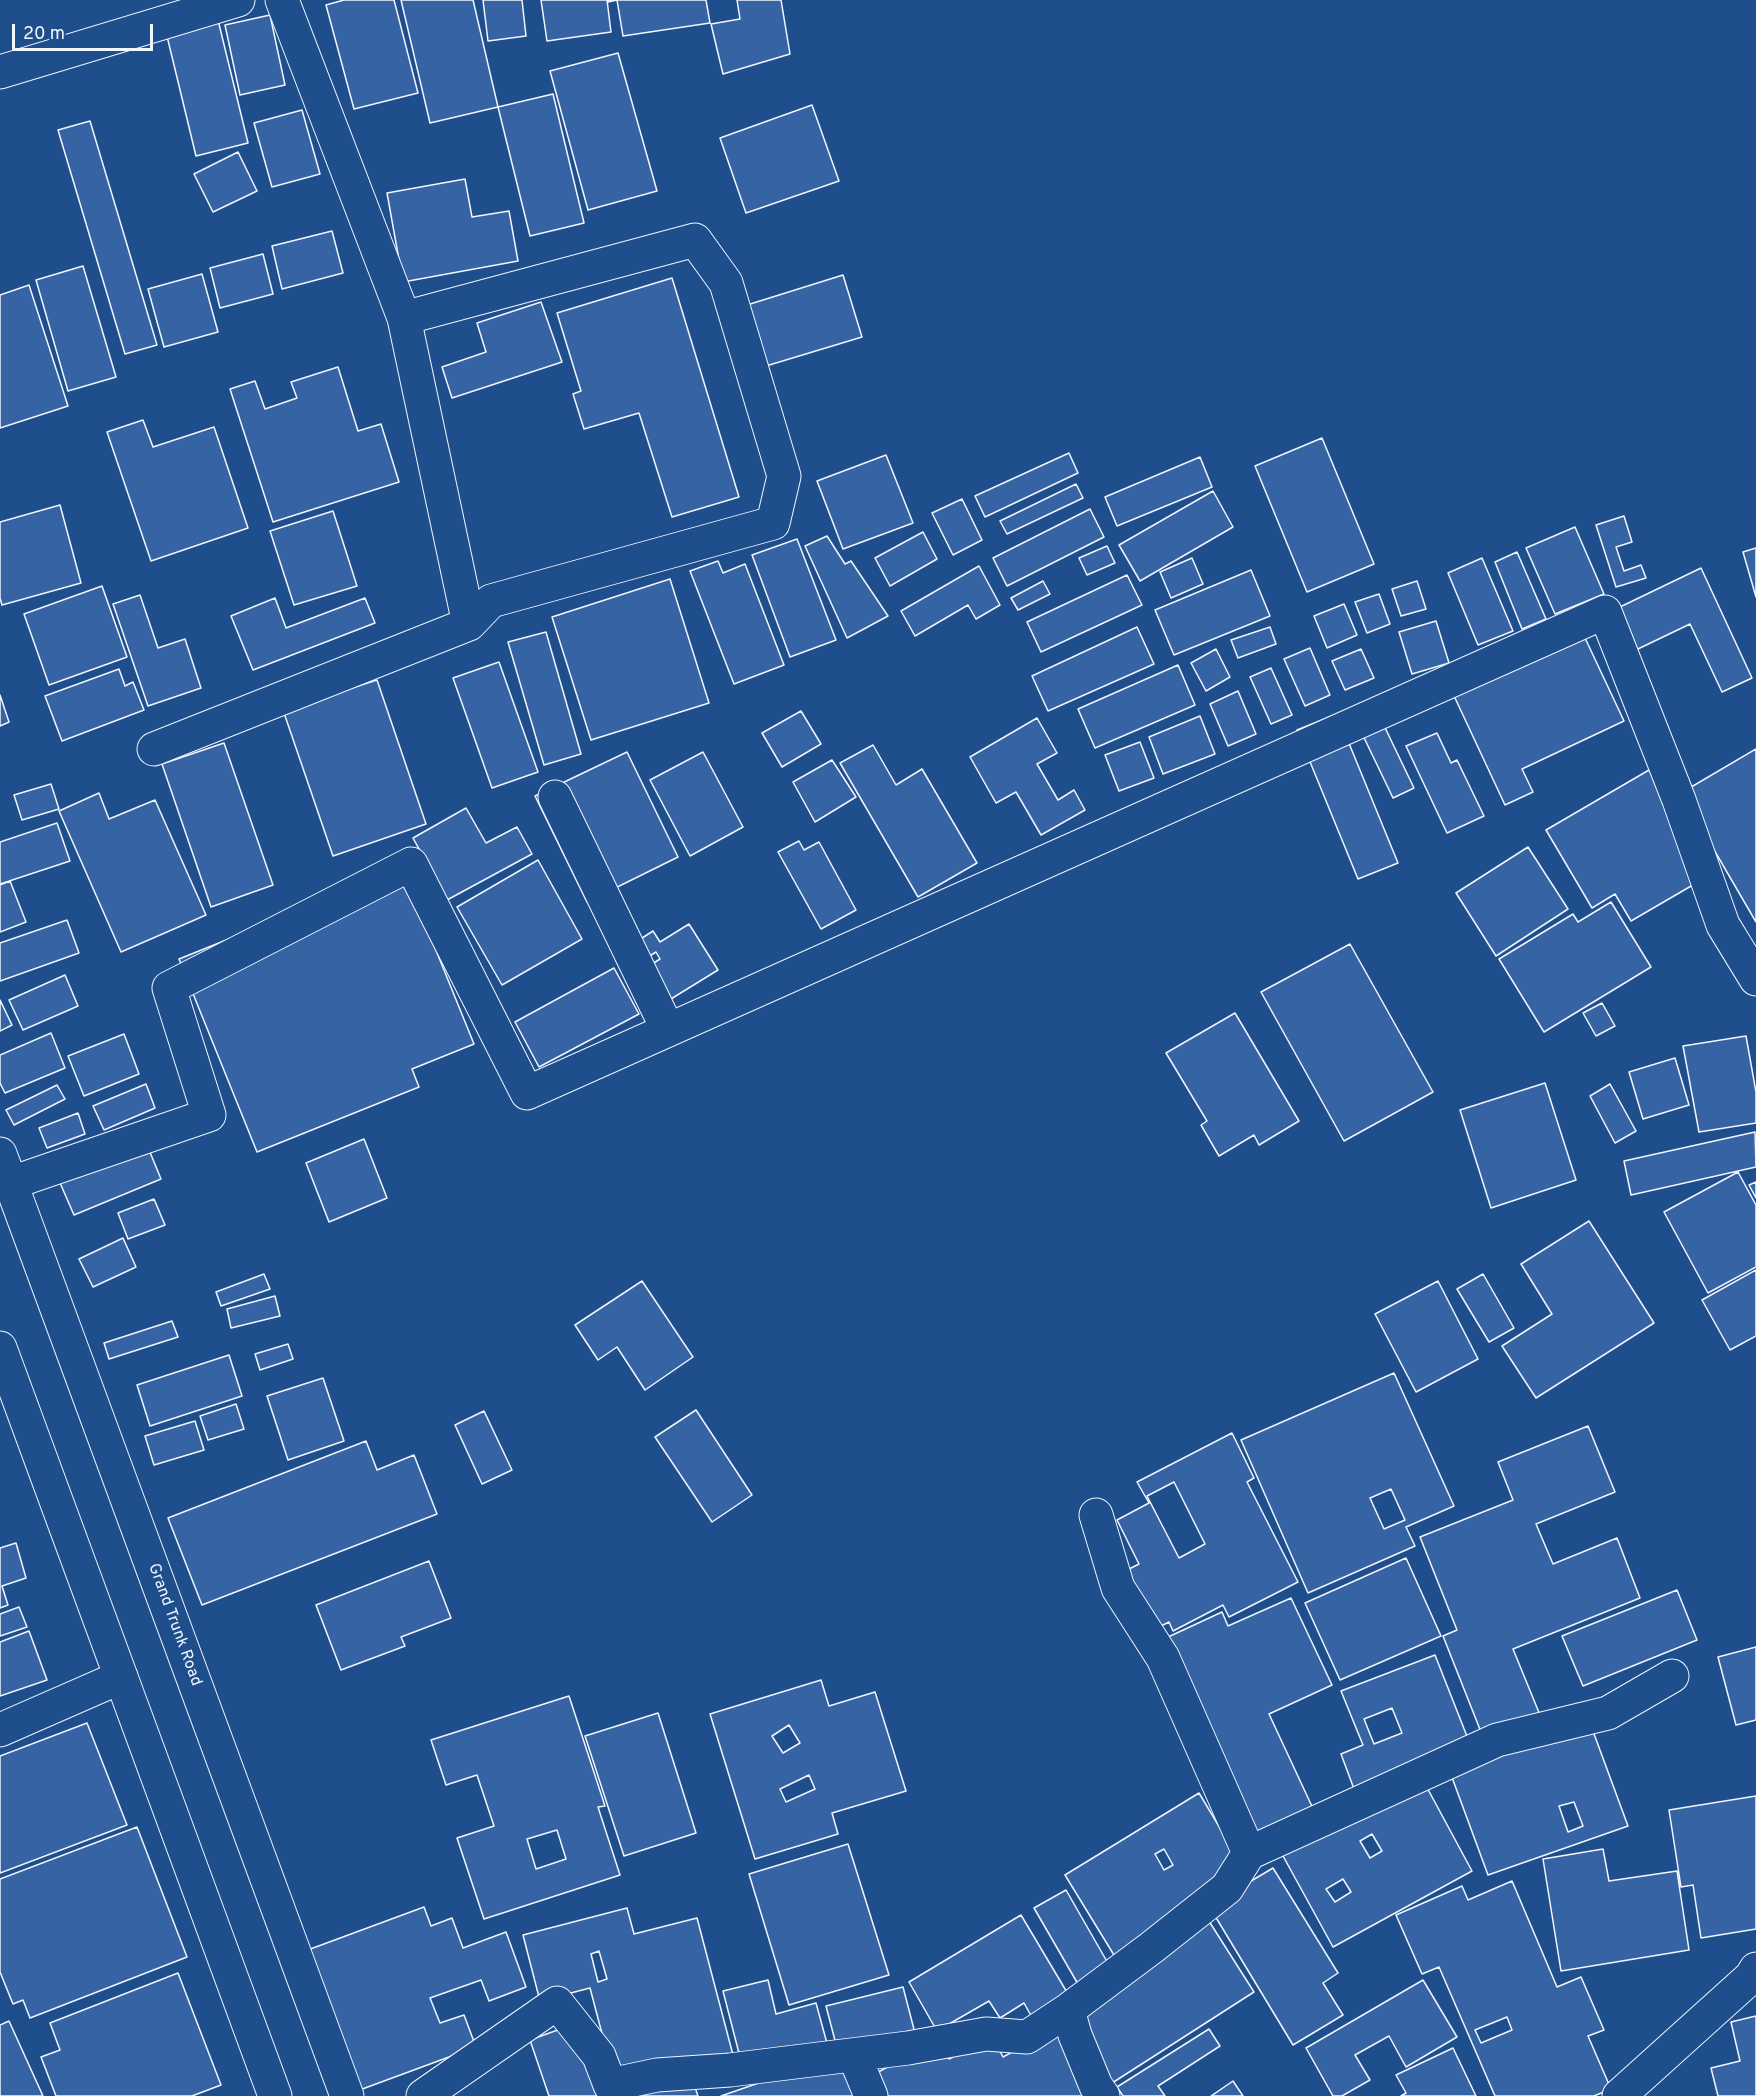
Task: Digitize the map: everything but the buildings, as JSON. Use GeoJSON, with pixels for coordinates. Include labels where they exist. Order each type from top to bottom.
{"type":"FeatureCollection","features":[{"type":"Feature","properties":{"kind":"main road"},"geometry":{"type":"LineString","coordinates":[[0,72],[238,0]]}},
{"type":"Feature","properties":{"kind":"main road"},"geometry":{"type":"LineString","coordinates":[[282,0],[404,318],[469,624]]}},
{"type":"Feature","properties":{"kind":"main road"},"geometry":{"type":"LineString","coordinates":[[154,749],[469,624],[491,601],[773,524],[784,476],[726,283],[695,240],[404,318]]}},
{"type":"Feature","properties":{"kind":"main road"},"geometry":{"type":"LineString","coordinates":[[5,1169],[209,1116],[170,988],[411,864],[527,1093],[1605,612],[1679,800],[1722,926],[1756,979]]}},
{"type":"Feature","properties":{"kind":"main road"},"geometry":{"type":"LineString","coordinates":[[555,798],[668,1030]]}},
{"type":"Feature","properties":{"kind":"main road","name":"Grand Trunk Road"},"geometry":{"type":"LineString","coordinates":[[5,1169],[348,2089]]}},
{"type":"Feature","properties":{"kind":"main road"},"geometry":{"type":"LineString","coordinates":[[0,1348],[275,2096]]}},
{"type":"Feature","properties":{"kind":"main road"},"geometry":{"type":"LineString","coordinates":[[1096,1515],[1118,1588],[1163,1658],[1250,1853]]}},
{"type":"Feature","properties":{"kind":"main road"},"geometry":{"type":"LineString","coordinates":[[423,2096],[557,2003],[599,2056],[610,2085],[657,2075],[730,2070],[854,2055],[986,2034],[1028,2037],[1068,2010],[1227,1888],[1250,1853],[1497,1740],[1608,1713],[1672,1676]]}},
{"type":"Feature","properties":{"kind":"main road"},"geometry":{"type":"LineString","coordinates":[[0,1730],[121,1677]]}},
{"type":"Feature","properties":{"kind":"main road"},"geometry":{"type":"LineString","coordinates":[[1619,2096],[1751,1977],[1756,1968]]}},
{"type":"Feature","properties":{"kind":"main road"},"geometry":{"type":"LineString","coordinates":[[1068,2010],[1075,2035],[1096,2086],[1103,2096]]}},
{"type":"Feature","properties":{"kind":"main road"},"geometry":{"type":"LineString","coordinates":[[854,2055],[871,2096]]}}]}
